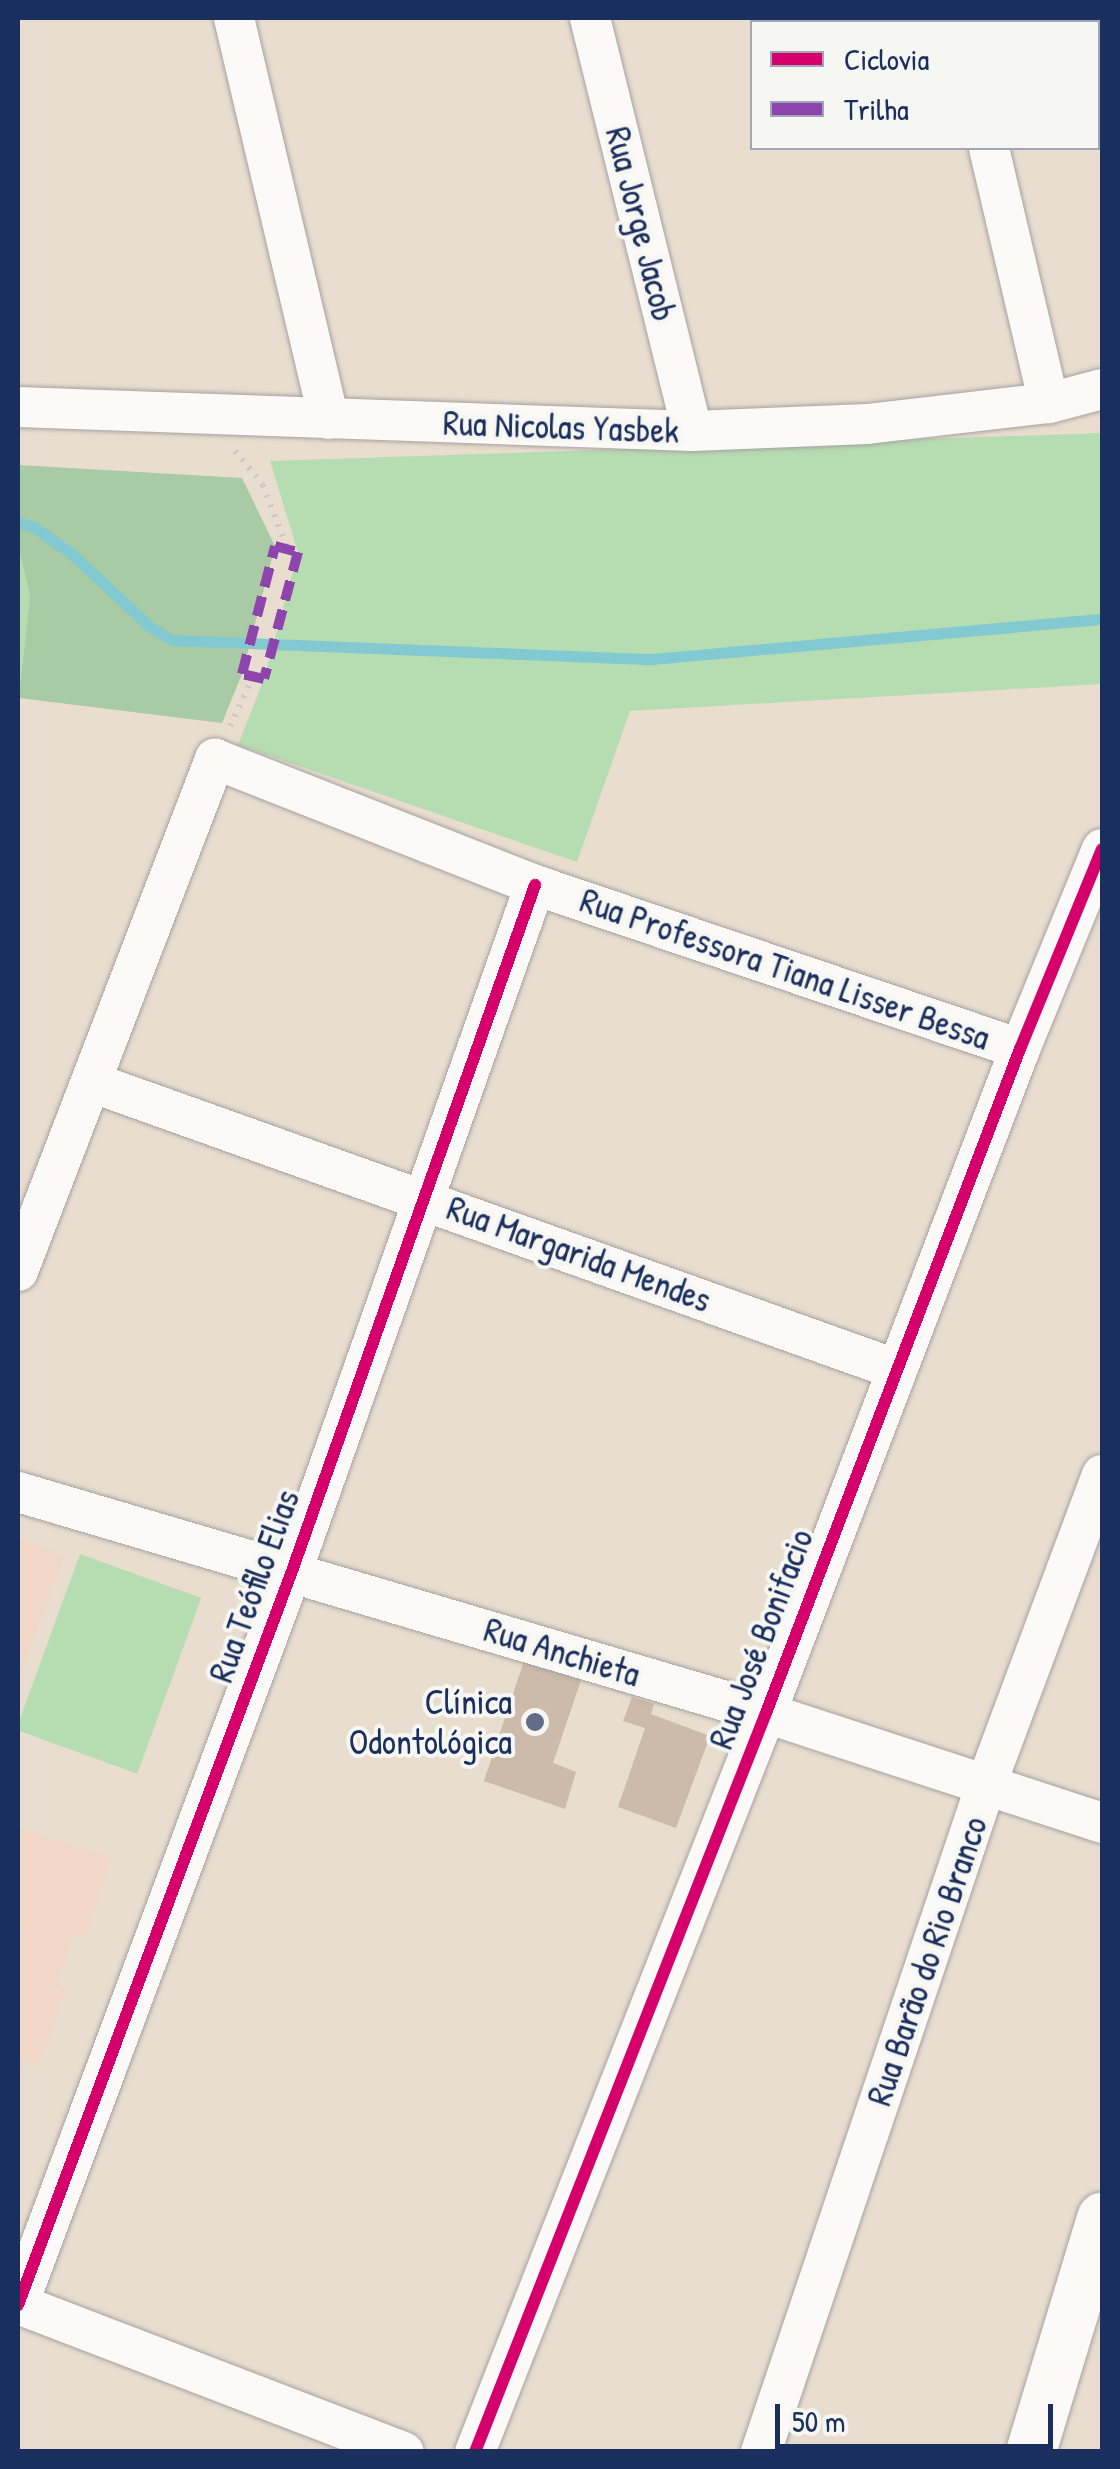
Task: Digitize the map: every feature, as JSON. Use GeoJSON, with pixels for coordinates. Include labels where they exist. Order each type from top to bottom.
{"type":"FeatureCollection","features":[{"type":"Feature","properties":{"kind":"street"},"geometry":{"type":"LineString","coordinates":[[234,18],[329,419]]}},
{"type":"Feature","properties":{"kind":"street","name":"Rua Jorge Jacob"},"geometry":{"type":"LineString","coordinates":[[590,18],[692,431]]}},
{"type":"Feature","properties":{"kind":"street"},"geometry":{"type":"LineString","coordinates":[[989,150],[1049,404]]}},
{"type":"Feature","properties":{"kind":"street","name":"Rua Nicolas Yasbek"},"geometry":{"type":"LineString","coordinates":[[18,407],[692,431],[867,424],[1049,404],[1102,389]]}},
{"type":"Feature","properties":{"kind":"street"},"geometry":{"type":"LineString","coordinates":[[18,1271],[215,759]]}},
{"type":"Feature","properties":{"kind":"street","name":"Rua Professora Tiana Lisser Bessa"},"geometry":{"type":"LineString","coordinates":[[215,759],[535,885],[1020,1049]]}},
{"type":"Feature","properties":{"kind":"street","name":"Rua José Bonifacio"},"geometry":{"type":"LineString","coordinates":[[474,2452],[766,1714],[1020,1049],[1102,848]]}},
{"type":"Feature","properties":{"kind":"street","name":"Rua Teófilo Elias"},"geometry":{"type":"LineString","coordinates":[[18,2304],[292,1571],[535,885]]}},
{"type":"Feature","properties":{"kind":"street","name":"Rua Margarida Mendes"},"geometry":{"type":"LineString","coordinates":[[92,1082],[895,1369]]}},
{"type":"Feature","properties":{"kind":"street","name":"Rua Barão do Rio Branco"},"geometry":{"type":"LineString","coordinates":[[761,2452],[986,1785],[1102,1475]]}},
{"type":"Feature","properties":{"kind":"street","name":"Rua Anchieta"},"geometry":{"type":"LineString","coordinates":[[18,1492],[766,1714],[1102,1823]]}},
{"type":"Feature","properties":{"kind":"street"},"geometry":{"type":"LineString","coordinates":[[1031,2452],[1102,2218]]}},
{"type":"Feature","properties":{"kind":"street"},"geometry":{"type":"LineString","coordinates":[[18,2304],[404,2452]]}},
{"type":"Feature","properties":{"kind":"path"},"geometry":{"type":"LineString","coordinates":[[215,416],[224,437],[263,485],[286,546]]}},
{"type":"Feature","properties":{"kind":"path"},"geometry":{"type":"LineString","coordinates":[[215,759],[253,676]]}},
{"type":"Feature","properties":{"kind":"shaded area"},"geometry":{"type":"Polygon","coordinates":[[[18,1539],[65,1556],[18,1679],[18,1539]]]}},
{"type":"Feature","properties":{"kind":"shaded area"},"geometry":{"type":"Polygon","coordinates":[[[18,1828],[112,1857],[86,1938],[72,1936],[56,1984],[66,1989],[39,2065],[23,2061],[18,2086],[18,1941],[22,1930],[18,1928],[18,1828]]]}},
{"type":"Feature","properties":{"kind":"green space"},"geometry":{"type":"Polygon","coordinates":[[[1102,433],[1102,684],[630,711],[577,862],[238,745],[264,679],[298,552],[270,461],[1102,433]]]}},
{"type":"Feature","properties":{"kind":"green space"},"geometry":{"type":"Polygon","coordinates":[[[18,465],[242,478],[275,546],[242,674],[222,723],[19,698],[30,596],[18,545],[18,465]]]}},
{"type":"Feature","properties":{"kind":"green space"},"geometry":{"type":"Polygon","coordinates":[[[18,545],[30,596],[18,717],[18,545]]]}},
{"type":"Feature","properties":{"kind":"green space"},"geometry":{"type":"Polygon","coordinates":[[[80,1554],[201,1598],[137,1774],[18,1730],[80,1554]]]}},
{"type":"Feature","properties":{"kind":"building","name":"Clínica Odontológica"},"geometry":{"type":"Polygon","coordinates":[[[524,1661],[581,1680],[553,1763],[576,1772],[565,1809],[484,1781],[524,1661]]]}},
{"type":"Feature","properties":{"kind":"building"},"geometry":{"type":"Polygon","coordinates":[[[632,1697],[654,1704],[651,1714],[710,1736],[676,1828],[618,1807],[645,1728],[623,1721],[632,1697]]]}},
{"type":"Feature","properties":{"kind":"waterway"},"geometry":{"type":"LineString","coordinates":[[18,522],[34,527],[72,554],[150,627],[172,640],[652,659],[1102,619]]}},
{"type":"Feature","properties":{"kind":"marked path"},"geometry":{"type":"LineString","coordinates":[[275,546],[298,552],[264,679],[242,674],[275,546]]}},
{"type":"Feature","properties":{"kind":"cycle path"},"geometry":{"type":"LineString","coordinates":[[475,2452],[766,1713],[1020,1049],[1102,849]]}},
{"type":"Feature","properties":{"kind":"cycle path"},"geometry":{"type":"LineString","coordinates":[[18,2305],[292,1571],[535,885]]}},
{"type":"Feature","properties":{"kind":"place","name":"Clínica Odontológica"},"geometry":{"type":"Point","coordinates":[535,1722]}}]}
